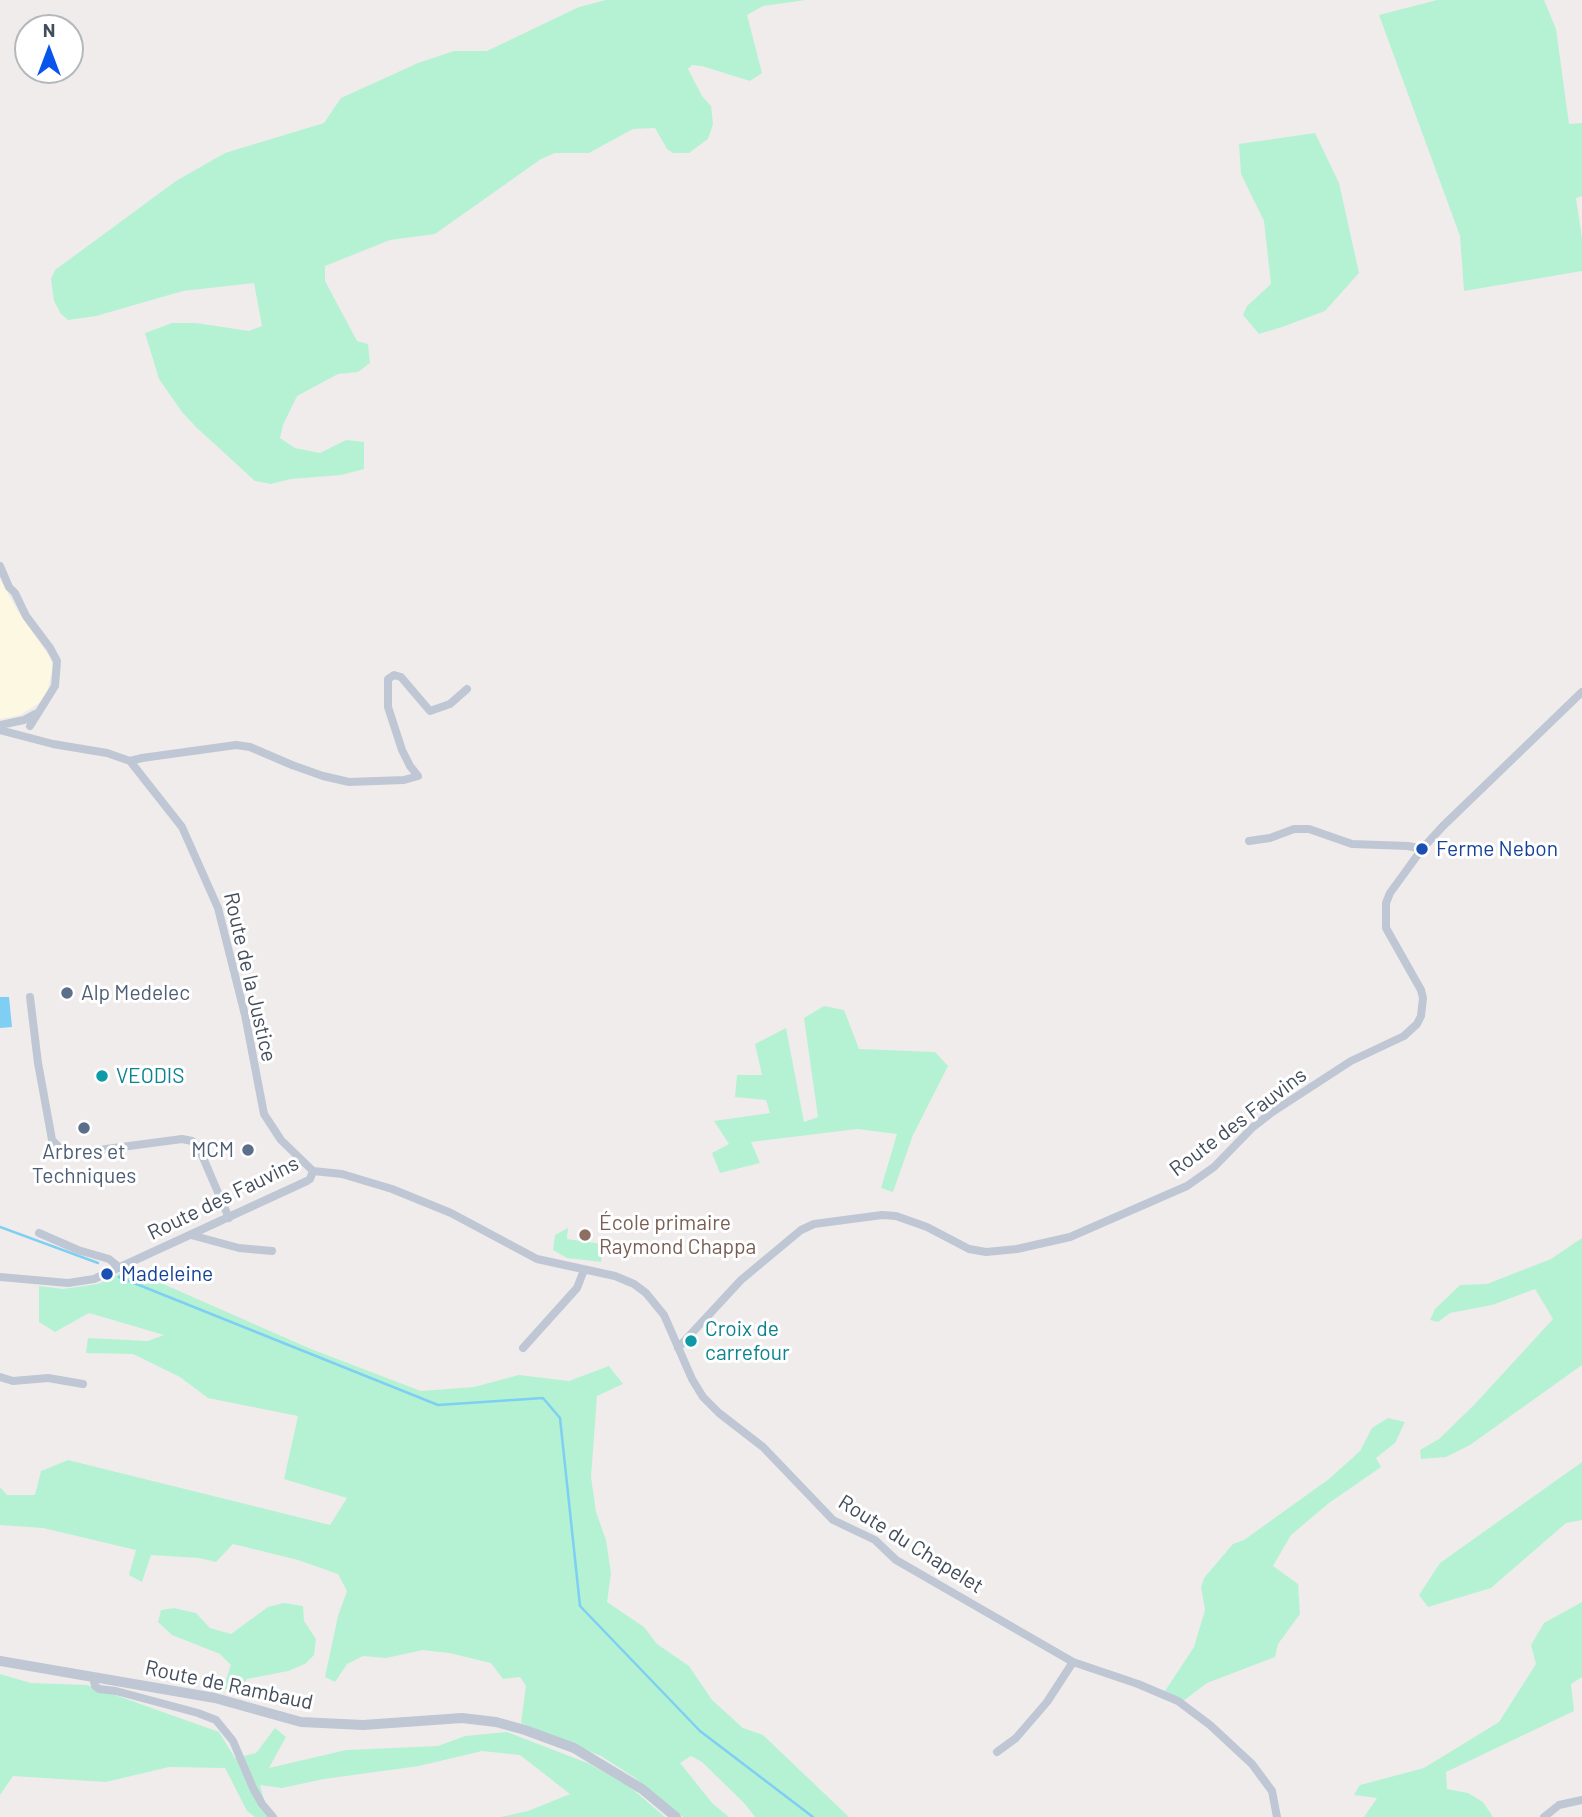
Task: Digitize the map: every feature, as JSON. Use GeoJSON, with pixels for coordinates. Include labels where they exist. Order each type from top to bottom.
{"type":"FeatureCollection","features":[{"type":"Feature","properties":{"kind":"street"},"geometry":{"type":"LineString","coordinates":[[0,566],[4,587],[15,593],[31,624],[57,661],[55,686],[24,728]]}},
{"type":"Feature","properties":{"kind":"street"},"geometry":{"type":"LineString","coordinates":[[0,727],[24,728],[41,741],[107,753],[130,761],[236,745],[250,747],[323,776],[349,782],[378,783],[418,776],[407,761],[388,707],[388,679],[394,675],[401,677],[430,711],[450,704],[467,689]]}},
{"type":"Feature","properties":{"kind":"street","name":"Route des Fauvins"},"geometry":{"type":"LineString","coordinates":[[0,1277],[68,1283],[94,1279],[307,1181],[313,1171],[342,1174],[392,1189],[452,1213],[537,1259],[615,1276],[634,1284],[646,1293],[664,1315],[678,1348],[741,1280],[801,1230],[814,1224],[882,1215],[896,1216],[927,1227],[969,1249],[1000,1251],[1070,1237],[1145,1206],[1200,1178],[1271,1113],[1351,1061],[1404,1036],[1417,1024],[1423,1007],[1421,990],[1389,937],[1384,916],[1390,893],[1422,849],[1476,792],[1582,692]]}},
{"type":"Feature","properties":{"kind":"street","name":"Route de la Justice"},"geometry":{"type":"LineString","coordinates":[[130,761],[182,827],[209,883],[221,917],[242,1003],[264,1114],[281,1140],[313,1171]]}},
{"type":"Feature","properties":{"kind":"street"},"geometry":{"type":"LineString","coordinates":[[1249,841],[1270,838],[1294,829],[1310,829],[1352,844],[1422,849]]}},
{"type":"Feature","properties":{"kind":"street"},"geometry":{"type":"LineString","coordinates":[[30,997],[38,1063],[52,1140],[59,1147],[76,1153],[182,1139],[192,1141],[198,1146],[229,1218]]}},
{"type":"Feature","properties":{"kind":"street"},"geometry":{"type":"LineString","coordinates":[[39,1233],[78,1250],[110,1259],[120,1268]]}},
{"type":"Feature","properties":{"kind":"street"},"geometry":{"type":"LineString","coordinates":[[191,1236],[239,1248],[272,1251]]}},
{"type":"Feature","properties":{"kind":"street"},"geometry":{"type":"LineString","coordinates":[[523,1348],[577,1288],[584,1270]]}},
{"type":"Feature","properties":{"kind":"street","name":"Route du Chapelet"},"geometry":{"type":"LineString","coordinates":[[678,1348],[692,1379],[704,1397],[719,1413],[763,1447],[833,1520],[875,1540],[896,1560],[1073,1662],[1139,1684],[1178,1701],[1210,1725],[1252,1764],[1272,1791],[1277,1817]]}},
{"type":"Feature","properties":{"kind":"street"},"geometry":{"type":"LineString","coordinates":[[0,1377],[13,1381],[48,1378],[83,1384]]}},
{"type":"Feature","properties":{"kind":"street","name":"Route de Rambaud"},"geometry":{"type":"LineString","coordinates":[[0,1661],[215,1698],[301,1722],[363,1725],[462,1718],[496,1722],[574,1748],[642,1789],[676,1817]]}},
{"type":"Feature","properties":{"kind":"street"},"geometry":{"type":"LineString","coordinates":[[997,1752],[1016,1738],[1048,1702],[1073,1662]]}},
{"type":"Feature","properties":{"kind":"street"},"geometry":{"type":"LineString","coordinates":[[93,1677],[95,1686],[99,1689],[116,1691],[216,1720],[233,1741],[261,1804],[273,1817]]}},
{"type":"Feature","properties":{"kind":"street"},"geometry":{"type":"LineString","coordinates":[[1544,1817],[1559,1805],[1582,1800]]}},
{"type":"Feature","properties":{"kind":"shaded area"},"geometry":{"type":"Polygon","coordinates":[[[0,579],[53,666],[47,693],[39,703],[20,715],[0,719],[0,579]]]}},
{"type":"Feature","properties":{"kind":"green space"},"geometry":{"type":"Polygon","coordinates":[[[606,0],[806,0],[763,6],[747,15],[762,73],[750,81],[702,66],[692,65],[688,69],[702,96],[711,106],[713,124],[708,139],[689,153],[673,153],[667,149],[655,128],[633,129],[589,153],[555,153],[541,159],[435,234],[390,240],[325,266],[325,281],[357,341],[368,344],[370,363],[358,372],[338,374],[297,396],[280,438],[295,448],[320,453],[346,440],[364,442],[364,469],[341,475],[291,479],[271,484],[255,481],[197,428],[159,379],[145,333],[172,323],[196,323],[249,331],[262,326],[254,283],[183,291],[96,316],[68,320],[61,314],[54,301],[51,279],[55,270],[176,181],[225,153],[324,123],[341,98],[418,63],[454,51],[487,51],[579,7],[606,0]]]}},
{"type":"Feature","properties":{"kind":"green space"},"geometry":{"type":"Polygon","coordinates":[[[1437,0],[1544,0],[1556,29],[1569,124],[1582,123],[1582,196],[1576,198],[1582,238],[1582,271],[1464,291],[1460,236],[1379,15],[1437,0]]]}},
{"type":"Feature","properties":{"kind":"green space"},"geometry":{"type":"Polygon","coordinates":[[[1315,133],[1339,183],[1359,273],[1325,311],[1259,334],[1243,315],[1247,306],[1271,284],[1264,221],[1241,174],[1239,144],[1315,133]]]}},
{"type":"Feature","properties":{"kind":"green space"},"geometry":{"type":"Polygon","coordinates":[[[824,1006],[844,1010],[859,1049],[935,1052],[948,1066],[913,1135],[893,1192],[881,1188],[897,1134],[857,1129],[751,1142],[760,1163],[720,1173],[712,1153],[729,1144],[714,1121],[770,1113],[766,1100],[735,1097],[737,1075],[762,1075],[755,1044],[786,1028],[804,1122],[818,1117],[804,1018],[824,1006]]]}},
{"type":"Feature","properties":{"kind":"green space"},"geometry":{"type":"Polygon","coordinates":[[[568,1228],[567,1239],[602,1244],[601,1262],[567,1258],[553,1250],[555,1235],[568,1228]]]}},
{"type":"Feature","properties":{"kind":"green space"},"geometry":{"type":"Polygon","coordinates":[[[1582,1238],[1582,1365],[1470,1445],[1446,1457],[1421,1459],[1420,1450],[1439,1439],[1474,1405],[1553,1319],[1535,1289],[1492,1305],[1450,1313],[1438,1322],[1430,1320],[1435,1309],[1460,1285],[1487,1284],[1551,1259],[1582,1238]]]}},
{"type":"Feature","properties":{"kind":"green space"},"geometry":{"type":"Polygon","coordinates":[[[129,1269],[311,1349],[421,1391],[474,1387],[519,1375],[569,1381],[609,1366],[623,1384],[597,1396],[591,1477],[596,1512],[606,1540],[611,1573],[607,1602],[644,1627],[657,1644],[689,1666],[712,1700],[743,1728],[763,1735],[849,1817],[755,1817],[702,1762],[691,1756],[680,1763],[713,1804],[729,1817],[683,1817],[635,1778],[601,1756],[521,1723],[526,1686],[520,1677],[503,1679],[491,1663],[423,1650],[386,1658],[363,1656],[347,1664],[335,1682],[325,1677],[338,1616],[347,1591],[338,1574],[298,1560],[233,1544],[216,1562],[199,1558],[151,1555],[142,1582],[129,1575],[136,1550],[43,1528],[0,1525],[0,1487],[7,1495],[35,1495],[41,1471],[68,1460],[330,1525],[347,1498],[284,1479],[298,1416],[208,1398],[180,1377],[133,1354],[86,1353],[88,1338],[148,1341],[164,1335],[89,1313],[55,1332],[39,1322],[39,1286],[63,1289],[98,1284],[129,1269]]]}},
{"type":"Feature","properties":{"kind":"green space"},"geometry":{"type":"Polygon","coordinates":[[[1388,1418],[1405,1422],[1395,1443],[1376,1458],[1381,1467],[1329,1503],[1291,1535],[1273,1566],[1298,1584],[1300,1614],[1278,1644],[1275,1657],[1207,1683],[1183,1701],[1165,1691],[1194,1647],[1205,1610],[1201,1587],[1204,1578],[1233,1544],[1244,1540],[1329,1479],[1360,1451],[1372,1428],[1388,1418]]]}},
{"type":"Feature","properties":{"kind":"green space"},"geometry":{"type":"Polygon","coordinates":[[[1582,1462],[1582,1520],[1566,1523],[1491,1588],[1428,1607],[1419,1595],[1440,1563],[1582,1462]]]}},
{"type":"Feature","properties":{"kind":"green space"},"geometry":{"type":"Polygon","coordinates":[[[1582,1602],[1582,1677],[1571,1684],[1574,1711],[1446,1772],[1447,1789],[1468,1793],[1483,1802],[1493,1817],[1364,1817],[1377,1798],[1354,1795],[1360,1785],[1424,1768],[1499,1722],[1536,1664],[1531,1645],[1544,1623],[1582,1602]]]}},
{"type":"Feature","properties":{"kind":"green space"},"geometry":{"type":"Polygon","coordinates":[[[284,1603],[303,1606],[304,1621],[316,1639],[314,1655],[305,1664],[288,1671],[247,1679],[237,1691],[223,1689],[231,1665],[220,1654],[172,1635],[158,1622],[161,1610],[174,1608],[196,1613],[210,1628],[231,1634],[268,1607],[284,1603]]]}},
{"type":"Feature","properties":{"kind":"green space"},"geometry":{"type":"Polygon","coordinates":[[[0,1674],[31,1683],[87,1685],[219,1732],[235,1758],[256,1753],[275,1728],[286,1737],[269,1768],[346,1750],[438,1746],[465,1736],[507,1732],[590,1764],[630,1787],[665,1817],[501,1817],[528,1811],[570,1794],[520,1755],[482,1751],[419,1766],[324,1779],[282,1788],[260,1785],[269,1817],[255,1817],[247,1811],[225,1768],[169,1767],[106,1782],[13,1776],[0,1795],[0,1674]]]}},
{"type":"Feature","properties":{"kind":"water"},"geometry":{"type":"Polygon","coordinates":[[[0,997],[9,997],[12,1027],[0,1028],[0,997]]]}},
{"type":"Feature","properties":{"kind":"waterway"},"geometry":{"type":"LineString","coordinates":[[0,1227],[98,1263]]}},
{"type":"Feature","properties":{"kind":"waterway"},"geometry":{"type":"LineString","coordinates":[[119,1277],[438,1405],[543,1398],[560,1418],[580,1606],[700,1731],[813,1817]]}},
{"type":"Feature","properties":{"kind":"place","name":"Ferme Nebon"},"geometry":{"type":"Point","coordinates":[1422,849]}},
{"type":"Feature","properties":{"kind":"place","name":"Alp Medelec"},"geometry":{"type":"Point","coordinates":[67,993]}},
{"type":"Feature","properties":{"kind":"place","name":"VEODIS"},"geometry":{"type":"Point","coordinates":[102,1076]}},
{"type":"Feature","properties":{"kind":"place","name":"Arbres et Techniques"},"geometry":{"type":"Point","coordinates":[84,1128]}},
{"type":"Feature","properties":{"kind":"place","name":"MCM"},"geometry":{"type":"Point","coordinates":[248,1150]}},
{"type":"Feature","properties":{"kind":"place","name":"École primaire Raymond Chappa"},"geometry":{"type":"Point","coordinates":[585,1235]}},
{"type":"Feature","properties":{"kind":"place","name":"Madeleine"},"geometry":{"type":"Point","coordinates":[107,1274]}},
{"type":"Feature","properties":{"kind":"place","name":"Croix de carrefour"},"geometry":{"type":"Point","coordinates":[691,1341]}}]}
